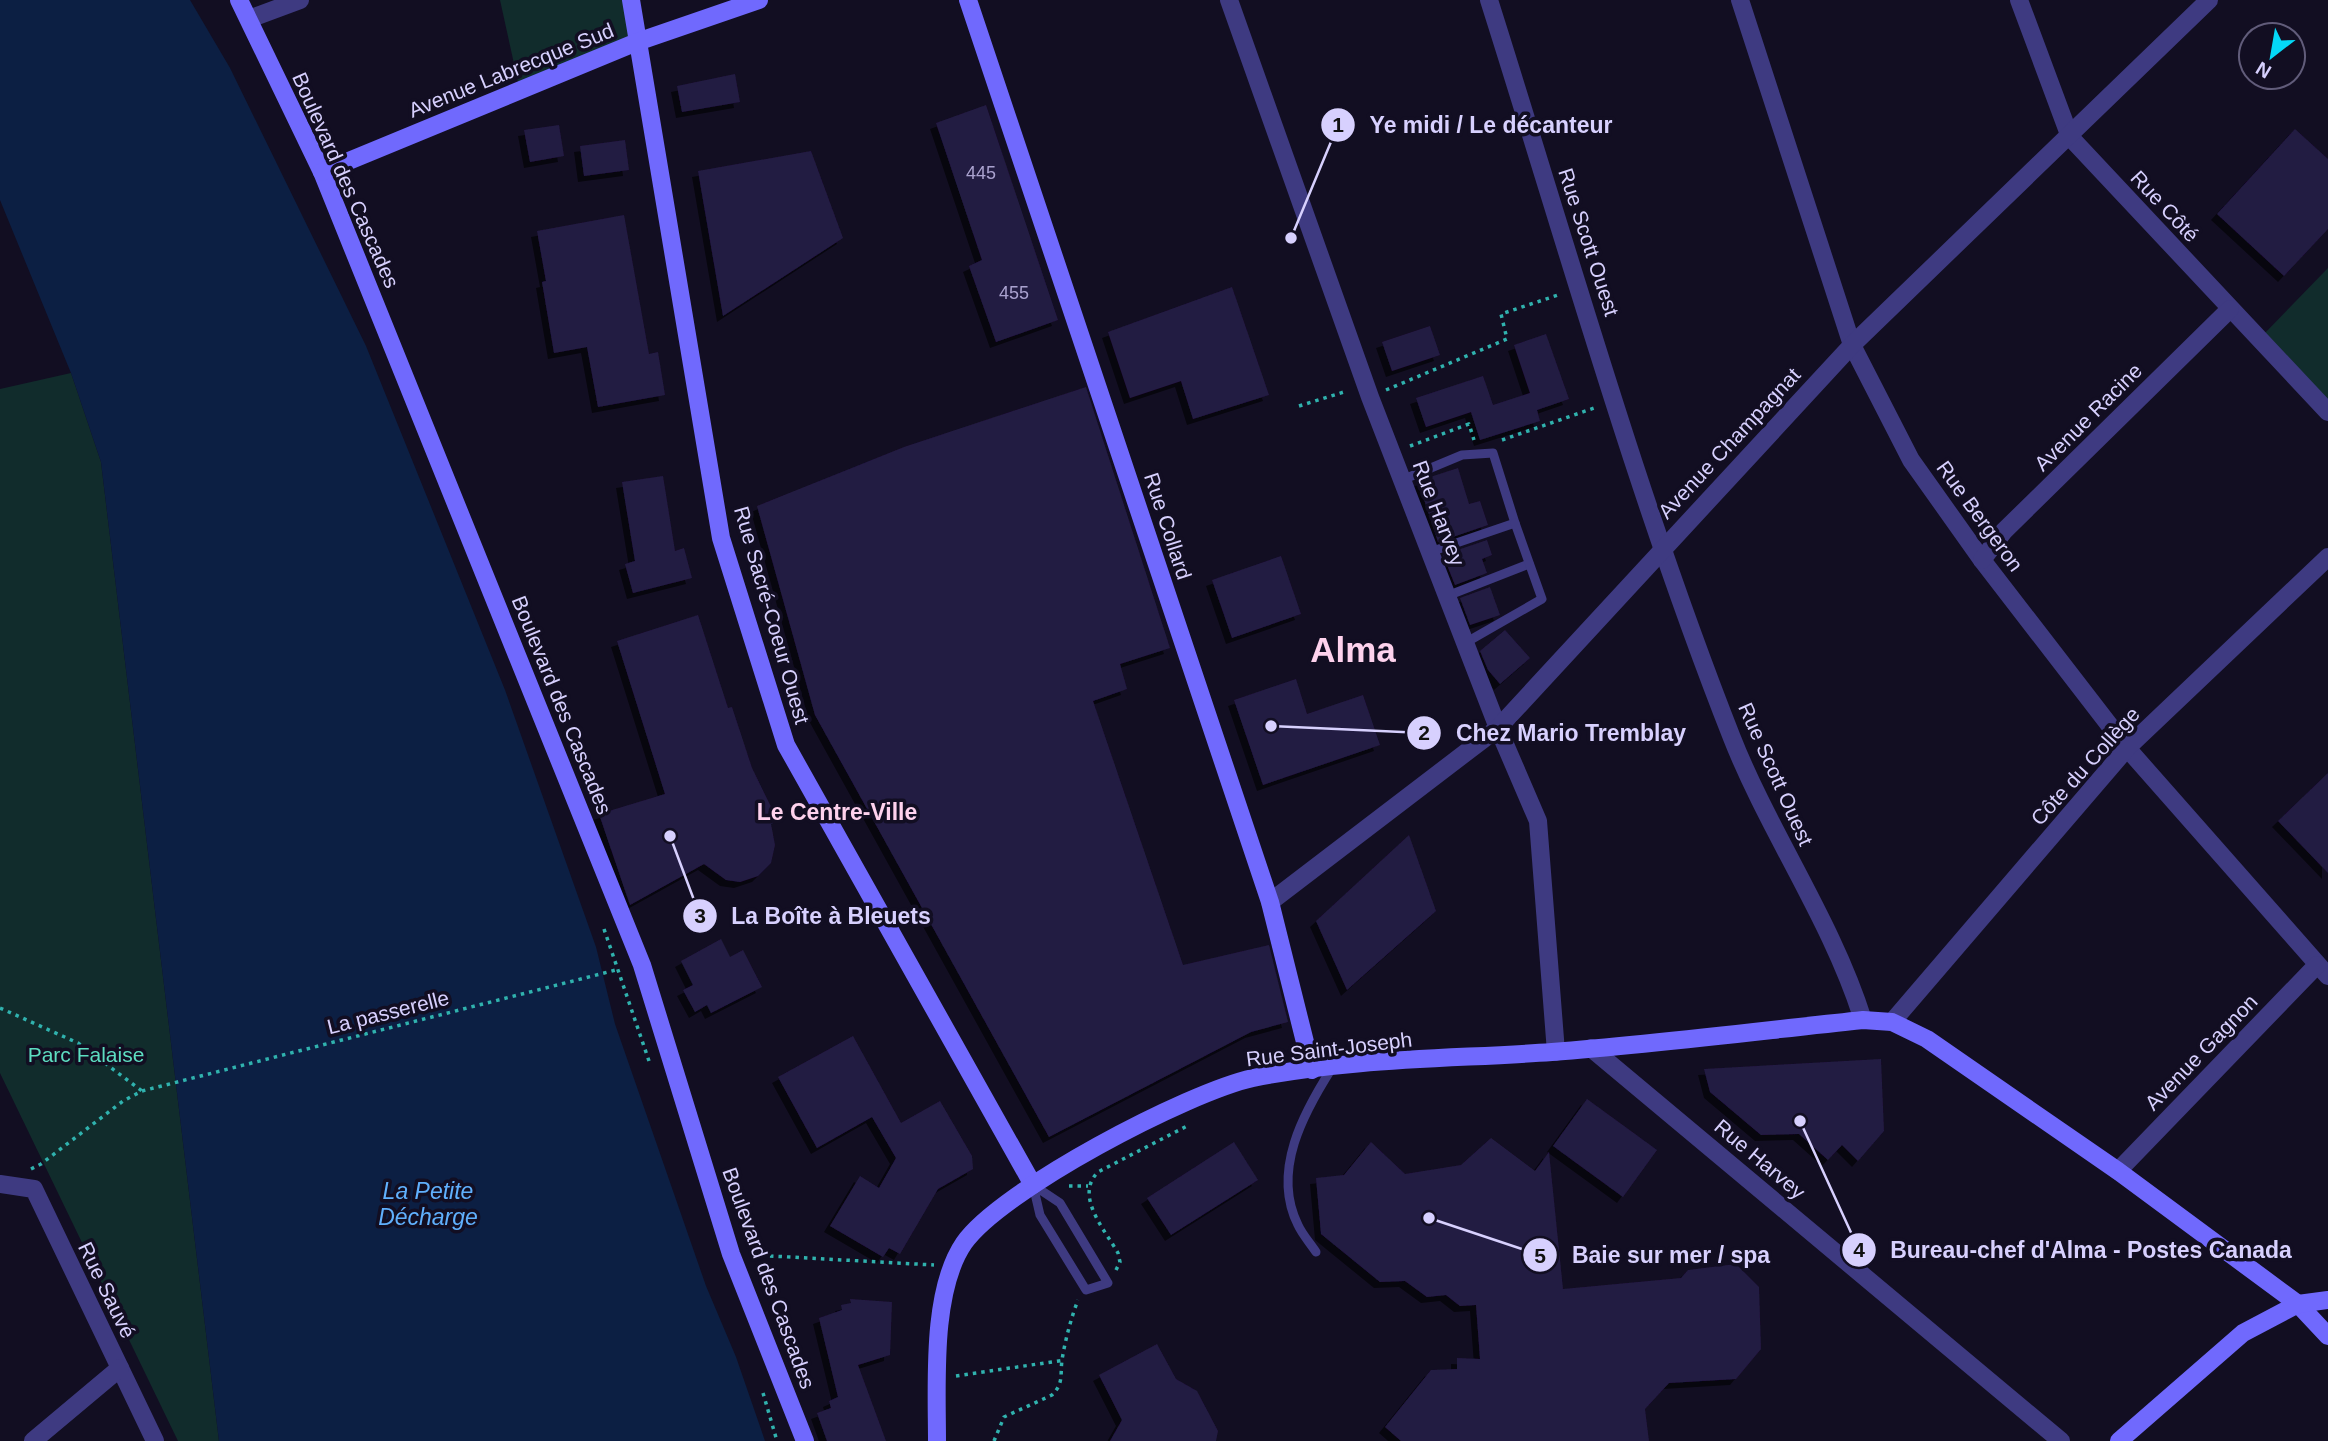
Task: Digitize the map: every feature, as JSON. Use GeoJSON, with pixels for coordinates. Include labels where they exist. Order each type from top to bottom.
{"type":"FeatureCollection","features":[{"type":"Feature","properties":{"kind":"street","name":"Boulevard des Cascades"},"geometry":{"type":"LineString","coordinates":[[239,0],[323,172],[642,965],[731,1254],[805,1441]]}},
{"type":"Feature","properties":{"kind":"street"},"geometry":{"type":"LineString","coordinates":[[249,19],[300,0]]}},
{"type":"Feature","properties":{"kind":"street","name":"Rue Sacré-Coeur Ouest"},"geometry":{"type":"LineString","coordinates":[[631,0],[721,538],[786,745],[1033,1185]]}},
{"type":"Feature","properties":{"kind":"street","name":"Avenue Labrecque Sud"},"geometry":{"type":"LineString","coordinates":[[323,172],[637,42],[759,0]]}},
{"type":"Feature","properties":{"kind":"street","name":"Rue Collard"},"geometry":{"type":"LineString","coordinates":[[968,0],[1270,902],[1312,1070]]}},
{"type":"Feature","properties":{"kind":"street","name":"Rue Harvey"},"geometry":{"type":"LineString","coordinates":[[1229,0],[1370,397],[1498,728],[1539,824],[1556,1052]]}},
{"type":"Feature","properties":{"kind":"street","name":"Rue Scott Ouest"},"geometry":{"type":"LineString","coordinates":[[1489,0],[1662,547],[1733,740],[1788,858],[1848,973],[1863,1020]]}},
{"type":"Feature","properties":{"kind":"street","name":"Rue Bergeron"},"geometry":{"type":"LineString","coordinates":[[1740,0],[1852,345],[1912,460],[1982,560],[2127,748],[2323,970]]}},
{"type":"Feature","properties":{"kind":"street","name":"Rue Côté"},"geometry":{"type":"LineString","coordinates":[[2020,0],[2070,137],[2328,412]]}},
{"type":"Feature","properties":{"kind":"street","name":"Avenue Champagnat"},"geometry":{"type":"LineString","coordinates":[[1270,902],[1498,728],[1662,547],[1852,345],[2209,0]]}},
{"type":"Feature","properties":{"kind":"street","name":"Avenue Racine"},"geometry":{"type":"LineString","coordinates":[[1982,560],[2004,531],[2230,309]]}},
{"type":"Feature","properties":{"kind":"street","name":"Côte du Collège"},"geometry":{"type":"LineString","coordinates":[[1892,1021],[2127,748],[2328,557]]}},
{"type":"Feature","properties":{"kind":"street","name":"Avenue Gagnon"},"geometry":{"type":"LineString","coordinates":[[2118,1171],[2323,970]]}},
{"type":"Feature","properties":{"kind":"street"},"geometry":{"type":"LineString","coordinates":[[1863,1020],[1892,1021],[1927,1039],[2118,1171],[2298,1304],[2328,1336]]}},
{"type":"Feature","properties":{"kind":"street","name":"Rue Saint-Joseph"},"geometry":{"type":"LineString","coordinates":[[937,1441],[937,1379],[943,1304],[963,1244],[984,1220],[1033,1185],[1161,1112],[1251,1079],[1333,1067],[1556,1052],[1863,1020]]}},
{"type":"Feature","properties":{"kind":"street","name":"Rue Harvey"},"geometry":{"type":"LineString","coordinates":[[1591,1048],[2061,1441]]}},
{"type":"Feature","properties":{"kind":"street","name":"Rue Sauvé"},"geometry":{"type":"LineString","coordinates":[[0,1184],[34,1189],[155,1441]]}},
{"type":"Feature","properties":{"kind":"street"},"geometry":{"type":"LineString","coordinates":[[2119,1441],[2243,1333],[2298,1304],[2328,1300]]}},
{"type":"Feature","properties":{"kind":"street"},"geometry":{"type":"LineString","coordinates":[[33,1441],[120,1368]]}},
{"type":"Feature","properties":{"kind":"lane"},"geometry":{"type":"LineString","coordinates":[[1402,480],[1462,455],[1493,453],[1542,598],[1465,643]]}},
{"type":"Feature","properties":{"kind":"lane"},"geometry":{"type":"LineString","coordinates":[[1430,552],[1515,523]]}},
{"type":"Feature","properties":{"kind":"lane"},"geometry":{"type":"LineString","coordinates":[[1447,596],[1530,564]]}},
{"type":"Feature","properties":{"kind":"lane"},"geometry":{"type":"LineString","coordinates":[[1316,1252],[1297,1224],[1290,1199],[1290,1170],[1294,1137],[1307,1107],[1333,1067]]}},
{"type":"Feature","properties":{"kind":"lane"},"geometry":{"type":"LineString","coordinates":[[1033,1185],[1060,1203],[1108,1283],[1086,1290],[1040,1215],[1033,1185]]}},
{"type":"Feature","properties":{"kind":"path"},"geometry":{"type":"LineString","coordinates":[[1370,397],[1507,339],[1501,314],[1580,287]]}},
{"type":"Feature","properties":{"kind":"path"},"geometry":{"type":"LineString","coordinates":[[1299,406],[1345,391]]}},
{"type":"Feature","properties":{"kind":"path"},"geometry":{"type":"LineString","coordinates":[[1490,444],[1615,401]]}},
{"type":"Feature","properties":{"kind":"path"},"geometry":{"type":"LineString","coordinates":[[1429,437],[1469,424],[1477,449]]}},
{"type":"Feature","properties":{"kind":"path","name":"La passerelle"},"geometry":{"type":"LineString","coordinates":[[21,1173],[41,1164],[122,1101],[142,1091],[642,965]]}},
{"type":"Feature","properties":{"kind":"path"},"geometry":{"type":"LineString","coordinates":[[0,1007],[78,1043],[142,1091]]}},
{"type":"Feature","properties":{"kind":"path"},"geometry":{"type":"LineString","coordinates":[[1106,1279],[1118,1269],[1120,1262],[1118,1253],[1090,1205],[1088,1186],[1091,1179],[1098,1172],[1189,1124]]}},
{"type":"Feature","properties":{"kind":"path"},"geometry":{"type":"LineString","coordinates":[[731,1254],[954,1266]]}},
{"type":"Feature","properties":{"kind":"path"},"geometry":{"type":"LineString","coordinates":[[994,1441],[1004,1417],[1052,1395],[1058,1389],[1064,1374],[1064,1360],[1077,1302],[1086,1290]]}},
{"type":"Feature","properties":{"kind":"path"},"geometry":{"type":"LineString","coordinates":[[937,1379],[1064,1360]]}},
{"type":"Feature","properties":{"kind":"green space"},"geometry":{"type":"Polygon","coordinates":[[[500,0],[631,0],[637,42],[520,91],[500,0]]]}},
{"type":"Feature","properties":{"kind":"green space"},"geometry":{"type":"Polygon","coordinates":[[[2328,268],[2328,400],[2265,333],[2328,268]]]}},
{"type":"Feature","properties":{"kind":"green space","name":"Parc Falaise"},"geometry":{"type":"Polygon","coordinates":[[[71,373],[101,462],[219,1441],[178,1441],[0,1073],[0,389],[71,373]]]}},
{"type":"Feature","properties":{"kind":"water","name":"La Petite Décharge"},"geometry":{"type":"Polygon","coordinates":[[[0,0],[190,0],[230,68],[366,346],[505,690],[596,947],[615,1024],[706,1286],[736,1357],[765,1441],[219,1441],[101,462],[71,373],[0,200],[0,0]]]}},
{"type":"Feature","properties":{"kind":"building"},"geometry":{"type":"Polygon","coordinates":[[[735,74],[740,102],[682,112],[677,86],[735,74]]]}},
{"type":"Feature","properties":{"kind":"building"},"geometry":{"type":"Polygon","coordinates":[[[986,105],[1058,320],[996,342],[969,266],[982,260],[936,123],[986,105]]]}},
{"type":"Feature","properties":{"kind":"building"},"geometry":{"type":"Polygon","coordinates":[[[559,125],[564,156],[530,162],[524,130],[559,125]]]}},
{"type":"Feature","properties":{"kind":"building"},"geometry":{"type":"Polygon","coordinates":[[[2295,129],[2328,159],[2328,229],[2284,276],[2217,214],[2295,129]]]}},
{"type":"Feature","properties":{"kind":"building"},"geometry":{"type":"Polygon","coordinates":[[[625,140],[629,170],[584,176],[580,146],[625,140]]]}},
{"type":"Feature","properties":{"kind":"building"},"geometry":{"type":"Polygon","coordinates":[[[811,151],[843,238],[723,316],[698,171],[811,151]]]}},
{"type":"Feature","properties":{"kind":"building"},"geometry":{"type":"Polygon","coordinates":[[[624,215],[649,354],[658,352],[665,395],[598,407],[587,347],[554,353],[537,231],[624,215]]]}},
{"type":"Feature","properties":{"kind":"building"},"geometry":{"type":"Polygon","coordinates":[[[1232,287],[1269,395],[1193,419],[1181,381],[1130,398],[1108,332],[1232,287]]]}},
{"type":"Feature","properties":{"kind":"building"},"geometry":{"type":"Polygon","coordinates":[[[1430,326],[1440,355],[1392,371],[1382,342],[1430,326]]]}},
{"type":"Feature","properties":{"kind":"building"},"geometry":{"type":"Polygon","coordinates":[[[1546,334],[1569,399],[1537,410],[1540,421],[1480,440],[1471,412],[1426,427],[1416,398],[1483,376],[1493,405],[1530,393],[1514,345],[1546,334]]]}},
{"type":"Feature","properties":{"kind":"building"},"geometry":{"type":"Polygon","coordinates":[[[1086,387],[1170,648],[1120,664],[1127,689],[1093,701],[1183,965],[1269,945],[1288,1022],[1251,1032],[1049,1137],[815,715],[757,506],[904,447],[1086,387]]]}},
{"type":"Feature","properties":{"kind":"building"},"geometry":{"type":"Polygon","coordinates":[[[1458,468],[1469,504],[1480,501],[1488,525],[1438,542],[1418,481],[1458,468]]]}},
{"type":"Feature","properties":{"kind":"building"},"geometry":{"type":"Polygon","coordinates":[[[663,476],[675,551],[684,548],[692,578],[633,593],[625,564],[635,561],[622,482],[663,476]]]}},
{"type":"Feature","properties":{"kind":"building"},"geometry":{"type":"Polygon","coordinates":[[[1487,540],[1492,555],[1482,559],[1487,573],[1455,585],[1443,555],[1487,540]]]}},
{"type":"Feature","properties":{"kind":"building"},"geometry":{"type":"Polygon","coordinates":[[[1281,556],[1301,614],[1232,638],[1212,580],[1281,556]]]}},
{"type":"Feature","properties":{"kind":"building"},"geometry":{"type":"Polygon","coordinates":[[[1490,587],[1500,615],[1470,625],[1460,598],[1490,587]]]}},
{"type":"Feature","properties":{"kind":"building"},"geometry":{"type":"Polygon","coordinates":[[[698,615],[728,708],[732,707],[752,768],[778,821],[771,824],[775,845],[771,863],[758,876],[740,882],[726,880],[704,864],[630,905],[599,814],[665,794],[617,641],[698,615]]]}},
{"type":"Feature","properties":{"kind":"building"},"geometry":{"type":"Polygon","coordinates":[[[1505,630],[1530,658],[1500,684],[1488,670],[1480,651],[1505,630]]]}},
{"type":"Feature","properties":{"kind":"building"},"geometry":{"type":"Polygon","coordinates":[[[1296,679],[1307,714],[1363,695],[1380,745],[1263,785],[1234,700],[1296,679]]]}},
{"type":"Feature","properties":{"kind":"building"},"geometry":{"type":"Polygon","coordinates":[[[2328,773],[2328,873],[2278,821],[2328,773]]]}},
{"type":"Feature","properties":{"kind":"building"},"geometry":{"type":"Polygon","coordinates":[[[1409,835],[1436,911],[1347,990],[1316,921],[1409,835]]]}},
{"type":"Feature","properties":{"kind":"building"},"geometry":{"type":"Polygon","coordinates":[[[721,939],[730,957],[743,950],[762,987],[711,1013],[707,1005],[695,1012],[683,990],[693,985],[681,961],[721,939]]]}},
{"type":"Feature","properties":{"kind":"building"},"geometry":{"type":"Polygon","coordinates":[[[853,1036],[901,1123],[940,1101],[972,1156],[973,1169],[938,1189],[900,1254],[889,1248],[883,1257],[830,1226],[860,1176],[879,1188],[896,1158],[872,1117],[817,1148],[778,1077],[853,1036]]]}},
{"type":"Feature","properties":{"kind":"building"},"geometry":{"type":"Polygon","coordinates":[[[1881,1059],[1884,1131],[1858,1161],[1842,1145],[1828,1160],[1799,1134],[1761,1135],[1710,1092],[1704,1069],[1881,1059]]]}},
{"type":"Feature","properties":{"kind":"building"},"geometry":{"type":"Polygon","coordinates":[[[1587,1099],[1657,1150],[1623,1197],[1553,1146],[1587,1099]]]}},
{"type":"Feature","properties":{"kind":"building"},"geometry":{"type":"Polygon","coordinates":[[[1491,1138],[1535,1171],[1549,1152],[1563,1289],[1681,1278],[1688,1270],[1736,1264],[1759,1287],[1761,1349],[1736,1379],[1669,1383],[1645,1409],[1649,1441],[1401,1441],[1385,1427],[1431,1370],[1457,1369],[1457,1358],[1480,1359],[1476,1305],[1460,1306],[1446,1295],[1427,1297],[1405,1281],[1380,1282],[1321,1234],[1316,1178],[1344,1175],[1371,1142],[1405,1174],[1461,1165],[1491,1138]]]}},
{"type":"Feature","properties":{"kind":"building"},"geometry":{"type":"Polygon","coordinates":[[[1234,1142],[1258,1180],[1171,1235],[1147,1198],[1234,1142]]]}},
{"type":"Feature","properties":{"kind":"building"},"geometry":{"type":"Polygon","coordinates":[[[850,1299],[892,1302],[890,1355],[858,1365],[886,1441],[827,1441],[817,1413],[831,1408],[829,1401],[838,1397],[819,1318],[842,1310],[841,1305],[851,1303],[850,1299]]]}},
{"type":"Feature","properties":{"kind":"building"},"geometry":{"type":"Polygon","coordinates":[[[1157,1344],[1176,1379],[1197,1391],[1218,1431],[1216,1441],[1110,1441],[1122,1420],[1099,1375],[1157,1344]]]}},
{"type":"Feature","properties":{"kind":"place","name":"Ye midi / Le décanteur"},"geometry":{"type":"Point","coordinates":[1291,238]}},
{"type":"Feature","properties":{"kind":"place","name":"Chez Mario Tremblay"},"geometry":{"type":"Point","coordinates":[1271,726]}},
{"type":"Feature","properties":{"kind":"place","name":"La Boîte à Bleuets"},"geometry":{"type":"Point","coordinates":[670,836]}},
{"type":"Feature","properties":{"kind":"place","name":"Bureau-chef d'Alma - Postes Canada"},"geometry":{"type":"Point","coordinates":[1800,1121]}},
{"type":"Feature","properties":{"kind":"place","name":"Baie sur mer / spa"},"geometry":{"type":"Point","coordinates":[1429,1218]}},
{"type":"Feature","properties":{"kind":"district","name":"Alma"},"geometry":{"type":"Point","coordinates":[1353,649]}},
{"type":"Feature","properties":{"kind":"district","name":"Le Centre-Ville"},"geometry":{"type":"Point","coordinates":[837,812]}}]}
